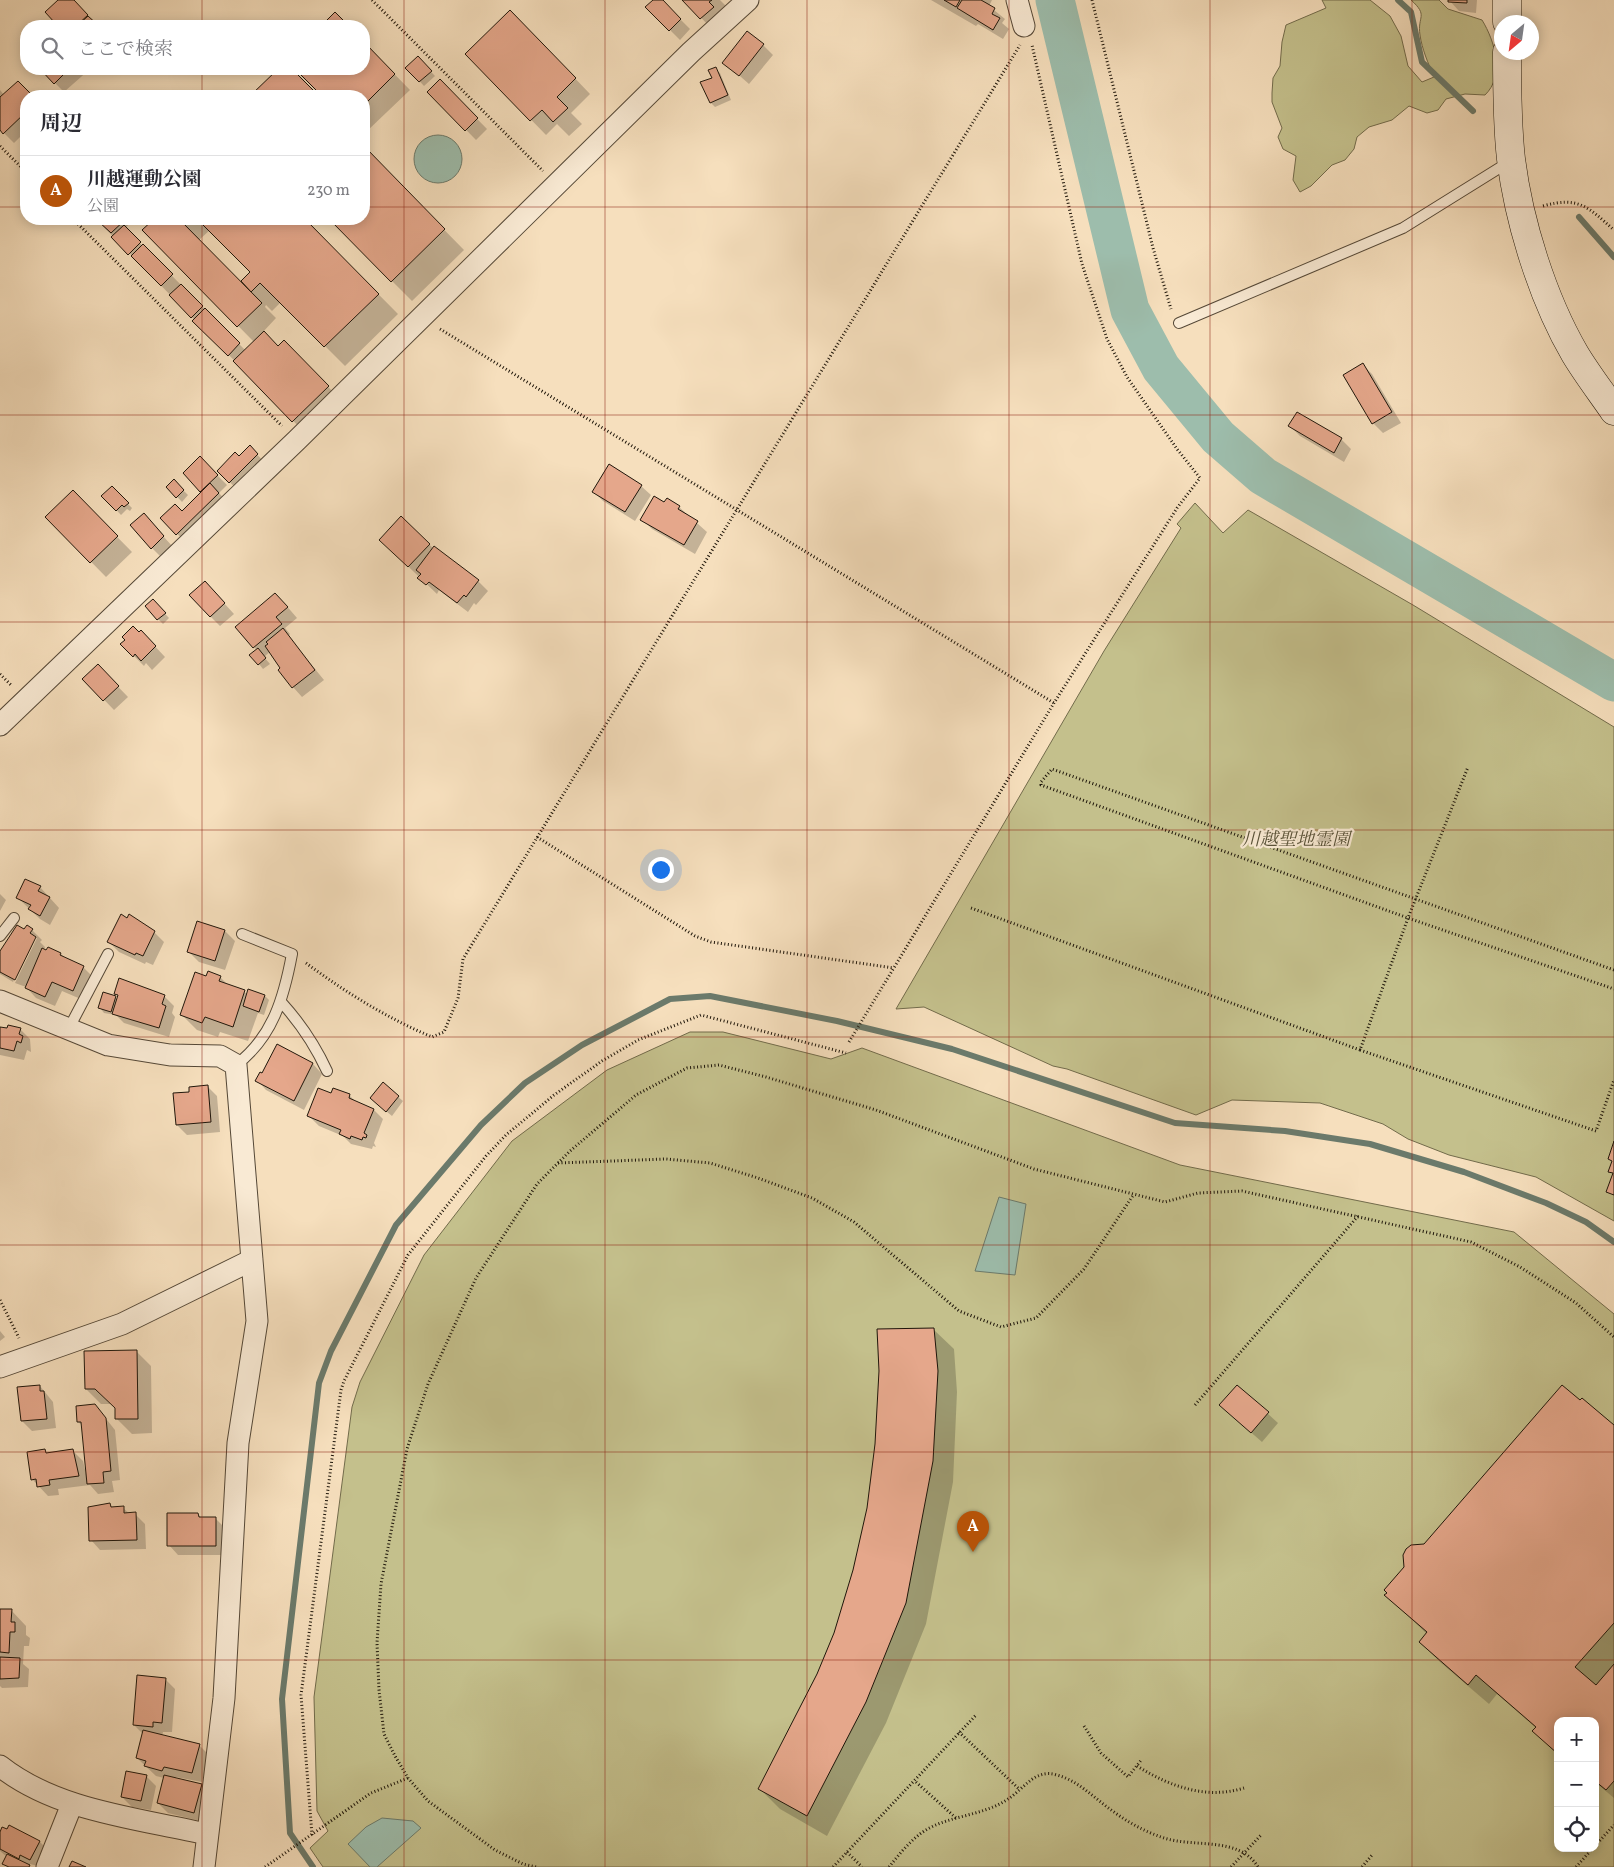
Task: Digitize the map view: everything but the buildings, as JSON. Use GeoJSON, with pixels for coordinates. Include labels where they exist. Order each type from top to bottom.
{"type":"FeatureCollection","features":[{"type":"Feature","properties":{"kind":"street"},"geometry":{"type":"LineString","coordinates":[[0,725],[422,318],[555,184],[691,52],[748,0]]}},
{"type":"Feature","properties":{"kind":"street"},"geometry":{"type":"LineString","coordinates":[[1017,0],[1024,26]]}},
{"type":"Feature","properties":{"kind":"street"},"geometry":{"type":"LineString","coordinates":[[1507,0],[1507,15]]}},
{"type":"Feature","properties":{"kind":"street"},"geometry":{"type":"LineString","coordinates":[[1508,60],[1508,103],[1512,160],[1521,212],[1546,294],[1575,354],[1614,411]]}},
{"type":"Feature","properties":{"kind":"street"},"geometry":{"type":"LineString","coordinates":[[0,1001],[68,1030],[108,1044],[170,1055],[220,1056],[236,1065],[257,1320],[238,1443],[224,1698],[206,1834],[204,1867]]}},
{"type":"Feature","properties":{"kind":"street"},"geometry":{"type":"LineString","coordinates":[[0,1366],[122,1324],[252,1260]]}},
{"type":"Feature","properties":{"kind":"street"},"geometry":{"type":"LineString","coordinates":[[0,1766],[17,1780],[72,1804],[206,1834]]}},
{"type":"Feature","properties":{"kind":"street"},"geometry":{"type":"LineString","coordinates":[[47,1867],[72,1804]]}},
{"type":"Feature","properties":{"kind":"lane"},"geometry":{"type":"LineString","coordinates":[[1179,323],[1403,228],[1512,160]]}},
{"type":"Feature","properties":{"kind":"lane"},"geometry":{"type":"LineString","coordinates":[[0,936],[14,918]]}},
{"type":"Feature","properties":{"kind":"lane"},"geometry":{"type":"LineString","coordinates":[[236,1065],[250,1054],[282,1003],[292,954],[242,934]]}},
{"type":"Feature","properties":{"kind":"lane"},"geometry":{"type":"LineString","coordinates":[[68,1030],[108,954]]}},
{"type":"Feature","properties":{"kind":"lane"},"geometry":{"type":"LineString","coordinates":[[282,1003],[302,1025],[317,1049],[327,1071]]}},
{"type":"Feature","properties":{"kind":"path"},"geometry":{"type":"LineString","coordinates":[[372,0],[555,184]]}},
{"type":"Feature","properties":{"kind":"path"},"geometry":{"type":"LineString","coordinates":[[1092,0],[1153,248],[1171,308],[1179,323]]}},
{"type":"Feature","properties":{"kind":"path"},"geometry":{"type":"LineString","coordinates":[[292,954],[340,988],[416,1030],[432,1037],[444,1032],[458,998],[463,959],[1024,38],[1024,26]]}},
{"type":"Feature","properties":{"kind":"path"},"geometry":{"type":"LineString","coordinates":[[849,1042],[1054,703],[1177,508],[1200,478],[1177,449],[1127,377],[1107,339],[1082,264],[1032,42],[1024,26]]}},
{"type":"Feature","properties":{"kind":"path"},"geometry":{"type":"LineString","coordinates":[[0,146],[20,166]]}},
{"type":"Feature","properties":{"kind":"path"},"geometry":{"type":"LineString","coordinates":[[1521,212],[1550,204],[1578,202],[1588,207],[1614,230]]}},
{"type":"Feature","properties":{"kind":"path"},"geometry":{"type":"LineString","coordinates":[[80,225],[296,440]]}},
{"type":"Feature","properties":{"kind":"path"},"geometry":{"type":"LineString","coordinates":[[422,318],[1054,703]]}},
{"type":"Feature","properties":{"kind":"path"},"geometry":{"type":"LineString","coordinates":[[1360,1050],[1408,918],[1468,767]]}},
{"type":"Feature","properties":{"kind":"path"},"geometry":{"type":"LineString","coordinates":[[1614,970],[1052,769],[1041,782],[1041,785],[1408,918],[1614,988]]}},
{"type":"Feature","properties":{"kind":"path"},"geometry":{"type":"LineString","coordinates":[[538,837],[695,936],[711,942],[894,968]]}},
{"type":"Feature","properties":{"kind":"path"},"geometry":{"type":"LineString","coordinates":[[971,908],[1360,1050],[1596,1131],[1614,1080]]}},
{"type":"Feature","properties":{"kind":"path"},"geometry":{"type":"LineString","coordinates":[[312,1834],[301,1695],[341,1390],[344,1380],[412,1249],[486,1156],[506,1135],[554,1095],[602,1061],[638,1040],[701,1016],[846,1053]]}},
{"type":"Feature","properties":{"kind":"path"},"geometry":{"type":"LineString","coordinates":[[536,1867],[495,1850],[428,1801],[408,1778],[384,1734],[377,1643],[381,1584],[407,1449],[428,1384],[476,1278],[537,1184],[557,1163],[636,1096],[687,1068],[719,1065],[876,1110],[1034,1169],[1165,1202],[1198,1193],[1242,1191],[1472,1242],[1520,1267],[1576,1303],[1614,1337]]}},
{"type":"Feature","properties":{"kind":"path"},"geometry":{"type":"LineString","coordinates":[[557,1163],[666,1159],[710,1163],[758,1178],[812,1198],[854,1222],[959,1311],[1001,1327],[1036,1318],[1084,1269],[1134,1194]]}},
{"type":"Feature","properties":{"kind":"path"},"geometry":{"type":"LineString","coordinates":[[1195,1405],[1358,1216]]}},
{"type":"Feature","properties":{"kind":"path"},"geometry":{"type":"LineString","coordinates":[[0,1300],[28,1357]]}},
{"type":"Feature","properties":{"kind":"path"},"geometry":{"type":"LineString","coordinates":[[833,1867],[916,1782],[976,1715]]}},
{"type":"Feature","properties":{"kind":"path"},"geometry":{"type":"LineString","coordinates":[[1084,1726],[1101,1753],[1128,1778],[1142,1759]]}},
{"type":"Feature","properties":{"kind":"path"},"geometry":{"type":"LineString","coordinates":[[959,1732],[1019,1789]]}},
{"type":"Feature","properties":{"kind":"path"},"geometry":{"type":"LineString","coordinates":[[1136,1766],[1165,1782],[1194,1791],[1222,1792],[1244,1788]]}},
{"type":"Feature","properties":{"kind":"path"},"geometry":{"type":"LineString","coordinates":[[889,1867],[920,1834],[936,1825],[1009,1799],[1019,1789],[1041,1775],[1054,1774],[1081,1786],[1115,1813],[1144,1830],[1181,1842],[1237,1848],[1252,1857],[1258,1867]]}},
{"type":"Feature","properties":{"kind":"path"},"geometry":{"type":"LineString","coordinates":[[264,1867],[371,1793],[408,1778]]}},
{"type":"Feature","properties":{"kind":"path"},"geometry":{"type":"LineString","coordinates":[[916,1782],[957,1819]]}},
{"type":"Feature","properties":{"kind":"path"},"geometry":{"type":"LineString","coordinates":[[1599,1842],[1614,1825]]}},
{"type":"Feature","properties":{"kind":"path"},"geometry":{"type":"LineString","coordinates":[[1231,1867],[1260,1835]]}},
{"type":"Feature","properties":{"kind":"path"},"geometry":{"type":"LineString","coordinates":[[847,1852],[862,1867]]}},
{"type":"Feature","properties":{"kind":"path"},"geometry":{"type":"LineString","coordinates":[[1576,1867],[1590,1852]]}},
{"type":"Feature","properties":{"kind":"path"},"geometry":{"type":"LineString","coordinates":[[1362,1867],[1372,1855]]}},
{"type":"Feature","properties":{"kind":"green space"},"geometry":{"type":"Polygon","coordinates":[[[1322,0],[1370,0],[1390,16],[1401,36],[1408,66],[1422,82],[1434,77],[1421,40],[1419,29],[1421,13],[1411,0],[1439,0],[1448,9],[1482,20],[1494,48],[1494,60],[1496,60],[1495,78],[1485,95],[1465,94],[1446,99],[1438,110],[1427,113],[1409,106],[1392,120],[1369,127],[1357,137],[1354,149],[1345,160],[1332,165],[1311,186],[1300,192],[1293,180],[1296,156],[1283,149],[1278,137],[1282,128],[1272,102],[1273,78],[1280,66],[1286,25],[1326,8],[1322,0]]]}},
{"type":"Feature","properties":{"kind":"green space","name":"川越聖地霊園"},"geometry":{"type":"Polygon","coordinates":[[[1195,503],[1223,533],[1248,510],[1413,605],[1614,727],[1614,1221],[1536,1177],[1449,1155],[1408,1139],[1383,1124],[1320,1103],[1232,1100],[1196,1115],[1067,1069],[1053,1066],[924,1007],[896,1009],[1104,651],[1181,528],[1177,524],[1195,503]]]}},
{"type":"Feature","properties":{"kind":"green space"},"geometry":{"type":"Polygon","coordinates":[[[690,1032],[723,1032],[831,1059],[862,1048],[1180,1165],[1514,1232],[1614,1314],[1614,1867],[323,1867],[310,1848],[328,1831],[317,1811],[314,1697],[352,1407],[360,1382],[424,1255],[512,1141],[607,1070],[690,1032]]]}},
{"type":"Feature","properties":{"kind":"shaded area"},"geometry":{"type":"Polygon","coordinates":[[[433,135],[443,135],[452,139],[458,145],[461,150],[461,168],[452,179],[443,183],[433,183],[424,179],[418,173],[414,164],[414,154],[418,145],[424,139],[433,135]]]}},
{"type":"Feature","properties":{"kind":"shaded area"},"geometry":{"type":"Polygon","coordinates":[[[999,1197],[1026,1204],[1015,1275],[975,1271],[999,1197]]]}},
{"type":"Feature","properties":{"kind":"shaded area"},"geometry":{"type":"Polygon","coordinates":[[[382,1818],[413,1821],[421,1828],[377,1867],[370,1867],[348,1844],[366,1827],[382,1818]]]}},
{"type":"Feature","properties":{"kind":"waterway"},"geometry":{"type":"LineString","coordinates":[[1055,0],[1130,310],[1161,368],[1218,437],[1263,476],[1614,682]]}},
{"type":"Feature","properties":{"kind":"waterway"},"geometry":{"type":"LineString","coordinates":[[1398,0],[1411,12],[1422,62],[1473,111]]}},
{"type":"Feature","properties":{"kind":"waterway"},"geometry":{"type":"LineString","coordinates":[[1579,217],[1614,257]]}},
{"type":"Feature","properties":{"kind":"waterway"},"geometry":{"type":"LineString","coordinates":[[313,1867],[290,1833],[282,1699],[319,1383],[331,1351],[396,1225],[481,1125],[525,1083],[582,1045],[670,999],[710,996],[837,1021],[952,1049],[1175,1123],[1285,1131],[1370,1144],[1464,1172],[1546,1203],[1586,1222],[1614,1242]]}},
{"type":"Feature","properties":{"kind":"place","name":"川越運動公園"},"geometry":{"type":"Point","coordinates":[973,1552]}}]}
